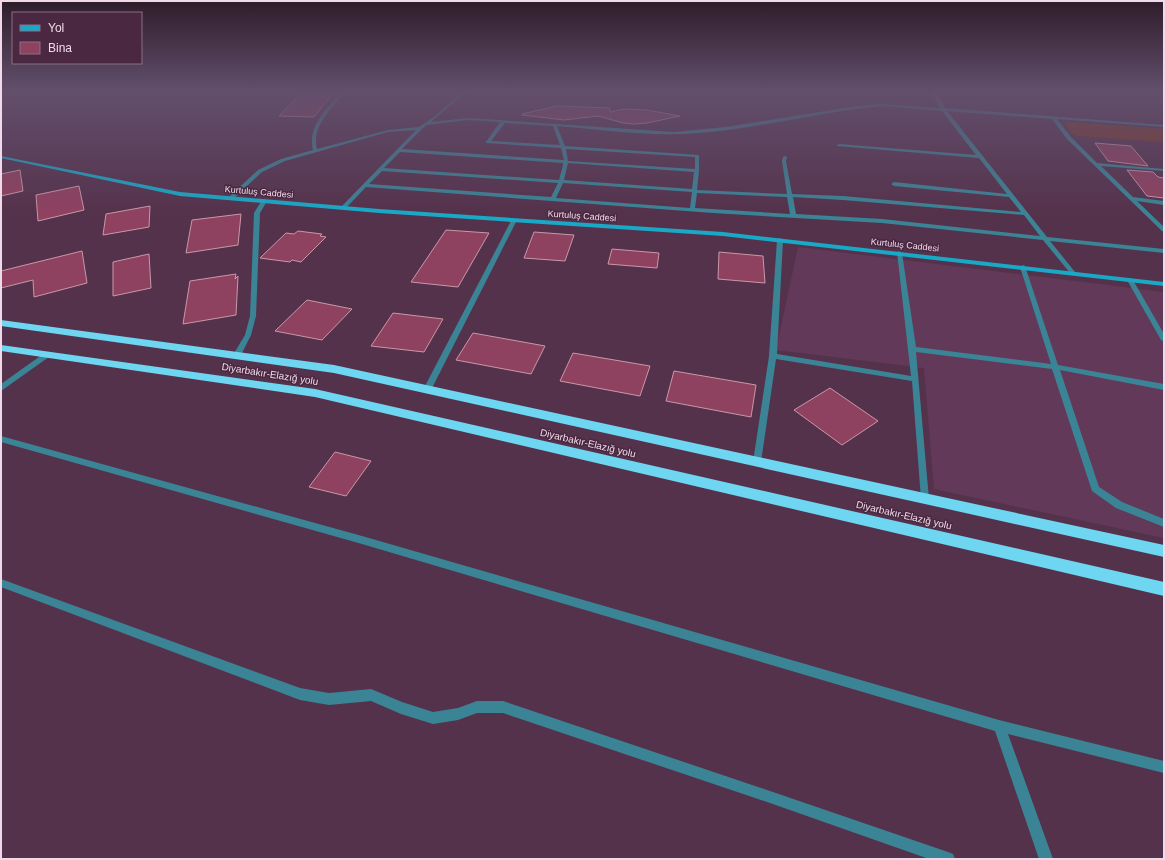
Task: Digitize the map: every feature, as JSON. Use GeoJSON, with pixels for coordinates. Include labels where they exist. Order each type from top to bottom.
{"type":"FeatureCollection","features":[{"type":"Feature","properties":{"kind":"highway","name":"Diyarbakır-Elazığ yolu"},"geometry":{"type":"LineString","coordinates":[[1,323],[334,369],[1164,551]]}},
{"type":"Feature","properties":{"kind":"highway","name":"Diyarbakır-Elazığ yolu"},"geometry":{"type":"LineString","coordinates":[[1,348],[315,393],[1164,589]]}},
{"type":"Feature","properties":{"kind":"main road","name":"Kurtuluş Caddesi"},"geometry":{"type":"LineString","coordinates":[[1,157],[180,194],[343,208],[724,234],[1072,272],[1164,284]]}},
{"type":"Feature","properties":{"kind":"street"},"geometry":{"type":"LineString","coordinates":[[314,132],[312,140],[315,151]]}},
{"type":"Feature","properties":{"kind":"street"},"geometry":{"type":"LineString","coordinates":[[231,198],[254,176],[268,166],[287,159],[384,132]]}},
{"type":"Feature","properties":{"kind":"street"},"geometry":{"type":"LineString","coordinates":[[343,208],[416,132]]}},
{"type":"Feature","properties":{"kind":"street"},"geometry":{"type":"LineString","coordinates":[[495,132],[488,142],[697,156],[697,171],[692,209]]}},
{"type":"Feature","properties":{"kind":"street"},"geometry":{"type":"LineString","coordinates":[[553,199],[563,180],[566,162],[563,146],[557,132]]}},
{"type":"Feature","properties":{"kind":"street"},"geometry":{"type":"LineString","coordinates":[[659,132],[701,132]]}},
{"type":"Feature","properties":{"kind":"street"},"geometry":{"type":"LineString","coordinates":[[960,132],[1072,272]]}},
{"type":"Feature","properties":{"kind":"street"},"geometry":{"type":"LineString","coordinates":[[1065,132],[1164,230]]}},
{"type":"Feature","properties":{"kind":"street"},"geometry":{"type":"LineString","coordinates":[[839,146],[979,157]]}},
{"type":"Feature","properties":{"kind":"street"},"geometry":{"type":"LineString","coordinates":[[398,150],[697,171]]}},
{"type":"Feature","properties":{"kind":"street"},"geometry":{"type":"LineString","coordinates":[[785,157],[784,161],[793,215]]}},
{"type":"Feature","properties":{"kind":"street"},"geometry":{"type":"LineString","coordinates":[[1096,164],[1164,170]]}},
{"type":"Feature","properties":{"kind":"street"},"geometry":{"type":"LineString","coordinates":[[380,168],[694,190],[843,198],[1026,214]]}},
{"type":"Feature","properties":{"kind":"street"},"geometry":{"type":"LineString","coordinates":[[894,184],[1011,196]]}},
{"type":"Feature","properties":{"kind":"street"},"geometry":{"type":"LineString","coordinates":[[365,185],[919,224],[1164,251]]}},
{"type":"Feature","properties":{"kind":"street"},"geometry":{"type":"LineString","coordinates":[[1133,200],[1164,203]]}},
{"type":"Feature","properties":{"kind":"street"},"geometry":{"type":"LineString","coordinates":[[237,355],[248,335],[253,316],[257,213],[264,201]]}},
{"type":"Feature","properties":{"kind":"street"},"geometry":{"type":"LineString","coordinates":[[427,390],[514,220]]}},
{"type":"Feature","properties":{"kind":"street"},"geometry":{"type":"LineString","coordinates":[[757,462],[773,356],[780,240]]}},
{"type":"Feature","properties":{"kind":"street"},"geometry":{"type":"LineString","coordinates":[[898,253],[904,282],[912,349],[924,499]]}},
{"type":"Feature","properties":{"kind":"street"},"geometry":{"type":"LineString","coordinates":[[1023,267],[1095,489],[1119,505],[1151,516],[1164,524]]}},
{"type":"Feature","properties":{"kind":"street"},"geometry":{"type":"LineString","coordinates":[[1130,280],[1164,340]]}},
{"type":"Feature","properties":{"kind":"street"},"geometry":{"type":"LineString","coordinates":[[912,349],[1056,368],[1164,387]]}},
{"type":"Feature","properties":{"kind":"street"},"geometry":{"type":"LineString","coordinates":[[1,388],[49,354]]}},
{"type":"Feature","properties":{"kind":"street"},"geometry":{"type":"LineString","coordinates":[[773,356],[915,379]]}},
{"type":"Feature","properties":{"kind":"street"},"geometry":{"type":"LineString","coordinates":[[1,439],[370,542],[999,726],[1164,767]]}},
{"type":"Feature","properties":{"kind":"street"},"geometry":{"type":"LineString","coordinates":[[1,583],[300,694],[329,700],[371,695],[401,708],[433,718],[458,714],[477,706],[503,707],[763,794],[948,859]]}},
{"type":"Feature","properties":{"kind":"street"},"geometry":{"type":"LineString","coordinates":[[999,726],[1046,859]]}},
{"type":"Feature","properties":{"kind":"shaded area"},"geometry":{"type":"Polygon","coordinates":[[[1164,132],[1164,142],[1078,136],[1072,133],[1164,132]]]}},
{"type":"Feature","properties":{"kind":"shaded area"},"geometry":{"type":"Polygon","coordinates":[[[798,247],[1164,292],[1164,538],[934,489],[924,368],[776,350],[798,247]]]}},
{"type":"Feature","properties":{"kind":"building"},"geometry":{"type":"Polygon","coordinates":[[[1095,143],[1131,146],[1148,166],[1108,161],[1095,143]]]}},
{"type":"Feature","properties":{"kind":"building"},"geometry":{"type":"Polygon","coordinates":[[[20,170],[23,191],[1,196],[1,174],[20,170]]]}},
{"type":"Feature","properties":{"kind":"building"},"geometry":{"type":"Polygon","coordinates":[[[1127,170],[1153,172],[1158,177],[1164,178],[1164,198],[1147,196],[1127,170]]]}},
{"type":"Feature","properties":{"kind":"building"},"geometry":{"type":"Polygon","coordinates":[[[79,186],[84,210],[38,221],[36,195],[79,186]]]}},
{"type":"Feature","properties":{"kind":"building"},"geometry":{"type":"Polygon","coordinates":[[[150,206],[149,227],[103,235],[106,214],[150,206]]]}},
{"type":"Feature","properties":{"kind":"building"},"geometry":{"type":"Polygon","coordinates":[[[241,214],[238,245],[186,253],[192,220],[241,214]]]}},
{"type":"Feature","properties":{"kind":"building"},"geometry":{"type":"Polygon","coordinates":[[[446,230],[489,233],[458,287],[411,282],[446,230]]]}},
{"type":"Feature","properties":{"kind":"building"},"geometry":{"type":"Polygon","coordinates":[[[298,231],[322,234],[320,236],[326,237],[301,262],[260,258],[286,233],[294,234],[298,231]]]}},
{"type":"Feature","properties":{"kind":"building"},"geometry":{"type":"Polygon","coordinates":[[[534,232],[574,235],[565,261],[524,258],[534,232]]]}},
{"type":"Feature","properties":{"kind":"building"},"geometry":{"type":"Polygon","coordinates":[[[612,249],[659,253],[657,268],[608,264],[612,249]]]}},
{"type":"Feature","properties":{"kind":"building"},"geometry":{"type":"Polygon","coordinates":[[[82,251],[87,283],[34,297],[33,280],[1,288],[1,271],[82,251]]]}},
{"type":"Feature","properties":{"kind":"building"},"geometry":{"type":"Polygon","coordinates":[[[719,252],[763,256],[765,283],[718,279],[719,252]]]}},
{"type":"Feature","properties":{"kind":"building"},"geometry":{"type":"Polygon","coordinates":[[[149,254],[151,288],[113,296],[113,262],[149,254]]]}},
{"type":"Feature","properties":{"kind":"building"},"geometry":{"type":"Polygon","coordinates":[[[236,274],[235,279],[238,276],[236,315],[183,324],[190,281],[236,274]]]}},
{"type":"Feature","properties":{"kind":"building"},"geometry":{"type":"Polygon","coordinates":[[[307,300],[352,309],[322,340],[275,331],[307,300]]]}},
{"type":"Feature","properties":{"kind":"building"},"geometry":{"type":"Polygon","coordinates":[[[393,313],[443,319],[424,352],[371,346],[393,313]]]}},
{"type":"Feature","properties":{"kind":"building"},"geometry":{"type":"Polygon","coordinates":[[[473,333],[545,346],[531,374],[456,360],[473,333]]]}},
{"type":"Feature","properties":{"kind":"building"},"geometry":{"type":"Polygon","coordinates":[[[573,353],[650,366],[640,396],[560,381],[573,353]]]}},
{"type":"Feature","properties":{"kind":"building"},"geometry":{"type":"Polygon","coordinates":[[[674,371],[756,385],[751,417],[666,401],[674,371]]]}},
{"type":"Feature","properties":{"kind":"building"},"geometry":{"type":"Polygon","coordinates":[[[830,388],[878,421],[842,445],[794,410],[830,388]]]}},
{"type":"Feature","properties":{"kind":"building"},"geometry":{"type":"Polygon","coordinates":[[[335,452],[371,461],[346,496],[309,487],[335,452]]]}}]}
